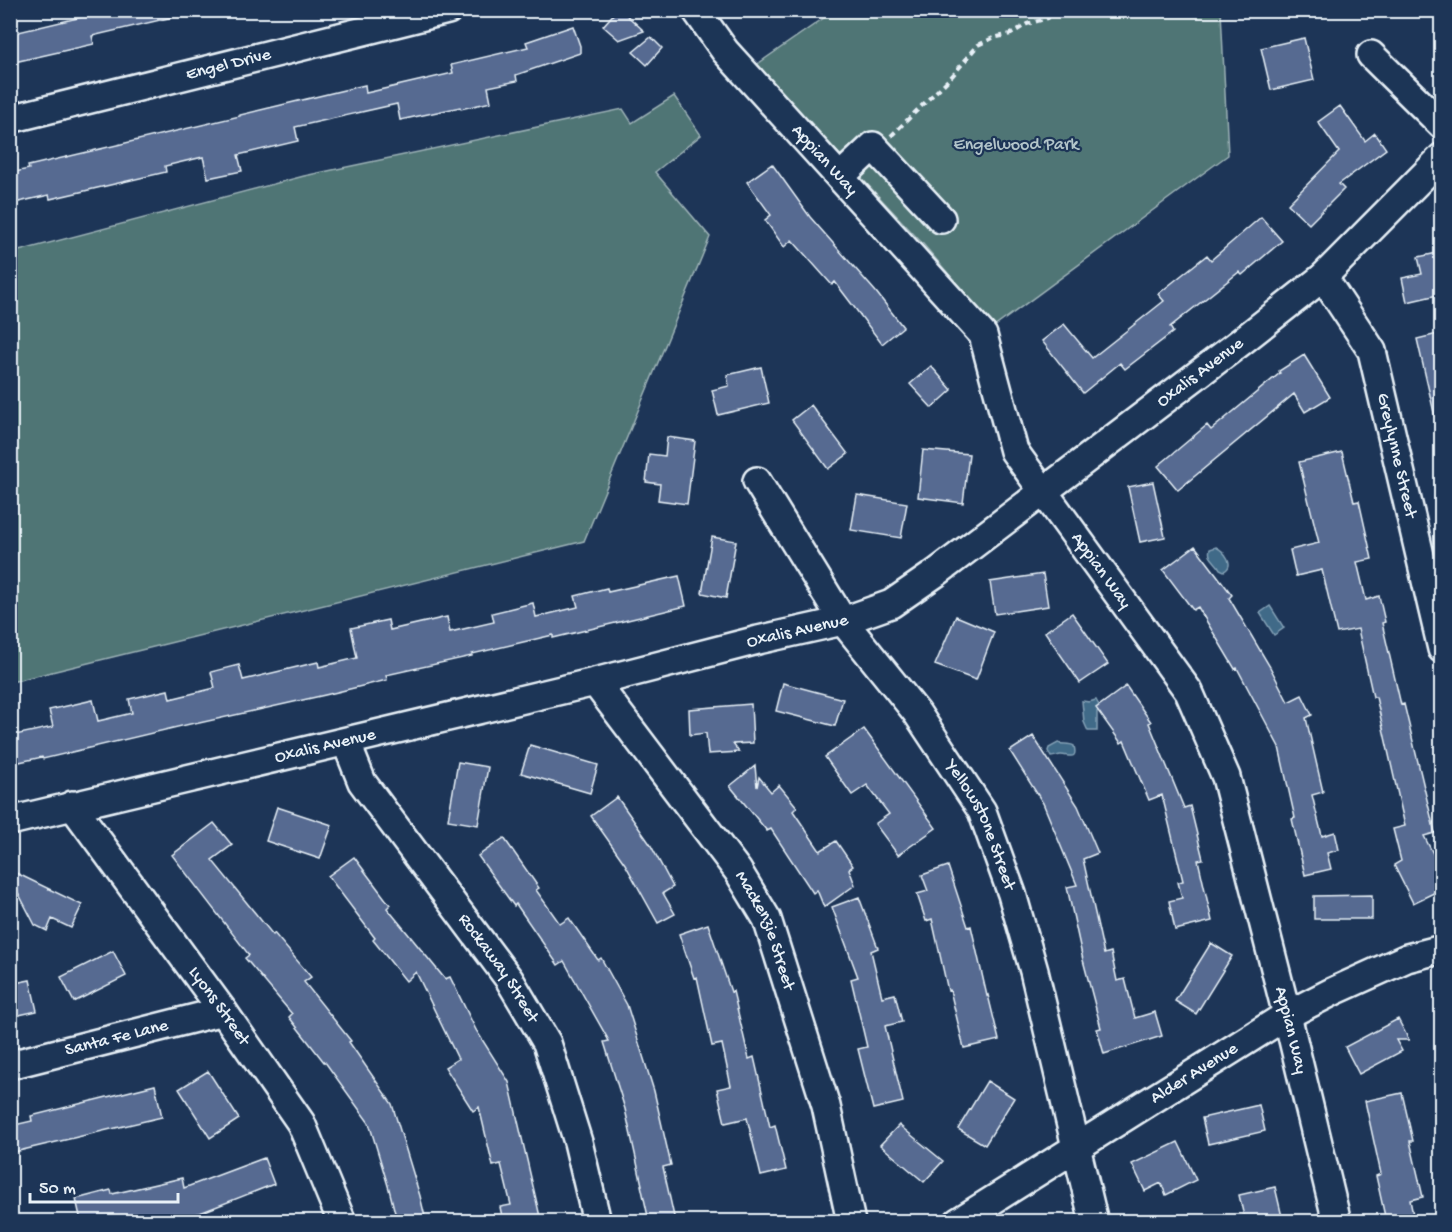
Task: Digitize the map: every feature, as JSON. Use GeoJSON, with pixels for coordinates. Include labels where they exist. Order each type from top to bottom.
{"type":"FeatureCollection","features":[{"type":"Feature","properties":{"kind":"street","name":"Engel Drive"},"geometry":{"type":"LineString","coordinates":[[10,119],[448,10]]}},
{"type":"Feature","properties":{"kind":"street","name":"Appian Way"},"geometry":{"type":"LineString","coordinates":[[696,10],[725,51],[983,335],[1014,451],[1189,692],[1226,777],[1287,1015],[1336,1221]]}},
{"type":"Feature","properties":{"kind":"street"},"geometry":{"type":"LineString","coordinates":[[1371,56],[1442,125]]}},
{"type":"Feature","properties":{"kind":"street"},"geometry":{"type":"LineString","coordinates":[[840,177],[873,146],[941,219]]}},
{"type":"Feature","properties":{"kind":"street","name":"Oxalis Avenue"},"geometry":{"type":"LineString","coordinates":[[10,821],[594,682],[758,639],[843,621],[891,604],[936,573],[1323,277],[1442,157]]}},
{"type":"Feature","properties":{"kind":"street","name":"Greylynne Street"},"geometry":{"type":"LineString","coordinates":[[1323,277],[1372,351],[1442,649]]}},
{"type":"Feature","properties":{"kind":"street","name":"Yellowstone Street"},"geometry":{"type":"LineString","coordinates":[[757,481],[843,621],[917,713],[982,811],[1012,894],[1034,971],[1094,1221]]}},
{"type":"Feature","properties":{"kind":"street","name":"Mackenzie Street"},"geometry":{"type":"LineString","coordinates":[[594,682],[738,871],[767,919],[826,1106],[851,1221]]}},
{"type":"Feature","properties":{"kind":"street","name":"Rockaway Street"},"geometry":{"type":"LineString","coordinates":[[346,742],[362,782],[509,979],[547,1043],[578,1142],[597,1221]]}},
{"type":"Feature","properties":{"kind":"street","name":"Lyons Street"},"geometry":{"type":"LineString","coordinates":[[72,805],[223,1011],[301,1123],[342,1221]]}},
{"type":"Feature","properties":{"kind":"street","name":"Alder Avenue"},"geometry":{"type":"LineString","coordinates":[[958,1221],[1287,1015],[1407,958],[1442,949]]}},
{"type":"Feature","properties":{"kind":"street","name":"Santa Fe Lane"},"geometry":{"type":"LineString","coordinates":[[10,1065],[223,1011]]}},
{"type":"Feature","properties":{"kind":"path"},"geometry":{"type":"LineString","coordinates":[[877,149],[953,75],[978,45],[993,38],[1011,34],[1027,24],[1048,18],[1050,10]]}},
{"type":"Feature","properties":{"kind":"green space","name":"Engelwood Park"},"geometry":{"type":"Polygon","coordinates":[[[834,11],[1221,11],[1228,155],[994,327],[923,244],[756,65],[834,11]]]}},
{"type":"Feature","properties":{"kind":"green space"},"geometry":{"type":"Polygon","coordinates":[[[674,96],[701,135],[655,172],[710,237],[584,541],[11,682],[11,253],[304,176],[623,109],[632,123],[674,96]]]}},
{"type":"Feature","properties":{"kind":"water"},"geometry":{"type":"Polygon","coordinates":[[[1216,547],[1229,562],[1224,571],[1220,569],[1209,552],[1210,549],[1216,547]]]}},
{"type":"Feature","properties":{"kind":"water"},"geometry":{"type":"Polygon","coordinates":[[[1270,606],[1284,628],[1274,635],[1260,613],[1270,606]]]}},
{"type":"Feature","properties":{"kind":"water"},"geometry":{"type":"Polygon","coordinates":[[[1096,700],[1100,707],[1097,712],[1097,731],[1088,731],[1084,722],[1082,701],[1096,700]]]}},
{"type":"Feature","properties":{"kind":"water"},"geometry":{"type":"Polygon","coordinates":[[[1058,743],[1074,746],[1075,754],[1051,757],[1049,748],[1058,743]]]}},
{"type":"Feature","properties":{"kind":"building"},"geometry":{"type":"Polygon","coordinates":[[[111,10],[172,10],[173,17],[92,36],[94,44],[10,63],[10,34],[111,10]]]}},
{"type":"Feature","properties":{"kind":"building"},"geometry":{"type":"Polygon","coordinates":[[[617,10],[621,10],[644,31],[619,40],[603,26],[617,10]]]}},
{"type":"Feature","properties":{"kind":"building"},"geometry":{"type":"Polygon","coordinates":[[[573,26],[580,53],[516,75],[517,81],[488,87],[491,102],[400,120],[397,104],[295,127],[298,141],[238,155],[242,171],[208,178],[203,157],[165,166],[166,172],[50,199],[49,195],[10,204],[10,173],[29,169],[28,166],[365,85],[366,93],[453,73],[451,65],[528,47],[526,42],[573,26]]]}},
{"type":"Feature","properties":{"kind":"building"},"geometry":{"type":"Polygon","coordinates":[[[651,37],[662,48],[647,65],[633,52],[651,37]]]}},
{"type":"Feature","properties":{"kind":"building"},"geometry":{"type":"Polygon","coordinates":[[[1304,38],[1314,80],[1271,90],[1261,48],[1304,38]]]}},
{"type":"Feature","properties":{"kind":"building"},"geometry":{"type":"Polygon","coordinates":[[[1340,106],[1365,141],[1375,133],[1386,149],[1339,184],[1344,189],[1309,224],[1288,204],[1339,152],[1318,122],[1340,106]]]}},
{"type":"Feature","properties":{"kind":"building"},"geometry":{"type":"Polygon","coordinates":[[[772,164],[810,217],[876,292],[903,327],[882,344],[835,282],[832,285],[792,240],[784,247],[765,220],[771,215],[747,182],[772,164]]]}},
{"type":"Feature","properties":{"kind":"building"},"geometry":{"type":"Polygon","coordinates":[[[1261,217],[1282,241],[1242,275],[1239,272],[1170,327],[1173,332],[1125,369],[1120,363],[1083,393],[1042,341],[1064,324],[1092,358],[1164,301],[1158,294],[1207,255],[1211,260],[1261,217]]]}},
{"type":"Feature","properties":{"kind":"building"},"geometry":{"type":"Polygon","coordinates":[[[1442,252],[1442,294],[1407,302],[1402,278],[1422,274],[1418,257],[1442,252]]]}},
{"type":"Feature","properties":{"kind":"building"},"geometry":{"type":"Polygon","coordinates":[[[1442,333],[1442,416],[1435,417],[1417,339],[1442,333]]]}},
{"type":"Feature","properties":{"kind":"building"},"geometry":{"type":"Polygon","coordinates":[[[1304,355],[1330,397],[1305,412],[1294,394],[1178,490],[1158,466],[1207,425],[1211,430],[1280,373],[1279,371],[1304,355]]]}},
{"type":"Feature","properties":{"kind":"building"},"geometry":{"type":"Polygon","coordinates":[[[931,366],[952,390],[932,408],[910,384],[931,366]]]}},
{"type":"Feature","properties":{"kind":"building"},"geometry":{"type":"Polygon","coordinates":[[[761,367],[769,403],[718,415],[712,390],[729,386],[727,375],[761,367]]]}},
{"type":"Feature","properties":{"kind":"building"},"geometry":{"type":"Polygon","coordinates":[[[811,405],[848,454],[828,469],[792,420],[811,405]]]}},
{"type":"Feature","properties":{"kind":"building"},"geometry":{"type":"Polygon","coordinates":[[[667,437],[695,441],[687,504],[658,500],[660,484],[646,482],[649,454],[665,456],[667,437]]]}},
{"type":"Feature","properties":{"kind":"building"},"geometry":{"type":"Polygon","coordinates":[[[923,450],[969,454],[963,503],[918,497],[923,450]]]}},
{"type":"Feature","properties":{"kind":"building"},"geometry":{"type":"Polygon","coordinates":[[[1342,452],[1354,502],[1359,501],[1372,559],[1357,562],[1366,600],[1379,596],[1385,622],[1382,623],[1401,705],[1404,704],[1435,833],[1424,836],[1442,871],[1442,889],[1413,903],[1394,865],[1401,861],[1393,829],[1405,826],[1358,629],[1337,633],[1322,570],[1296,576],[1290,550],[1319,543],[1299,462],[1342,452]]]}},
{"type":"Feature","properties":{"kind":"building"},"geometry":{"type":"Polygon","coordinates":[[[1153,482],[1165,537],[1140,542],[1128,487],[1153,482]]]}},
{"type":"Feature","properties":{"kind":"building"},"geometry":{"type":"Polygon","coordinates":[[[857,495],[907,503],[901,538],[851,530],[857,495]]]}},
{"type":"Feature","properties":{"kind":"building"},"geometry":{"type":"Polygon","coordinates":[[[712,537],[736,541],[726,598],[702,593],[712,537]]]}},
{"type":"Feature","properties":{"kind":"building"},"geometry":{"type":"Polygon","coordinates":[[[1195,546],[1232,595],[1229,598],[1288,702],[1302,695],[1312,715],[1306,718],[1323,792],[1312,795],[1322,836],[1335,832],[1339,850],[1327,853],[1331,869],[1305,875],[1279,747],[1237,668],[1235,669],[1198,607],[1193,610],[1163,570],[1195,546]]]}},
{"type":"Feature","properties":{"kind":"building"},"geometry":{"type":"Polygon","coordinates":[[[1043,574],[1048,606],[995,614],[990,582],[1043,574]]]}},
{"type":"Feature","properties":{"kind":"building"},"geometry":{"type":"Polygon","coordinates":[[[679,576],[686,606],[386,675],[387,680],[325,695],[43,759],[42,757],[10,764],[10,736],[53,727],[49,710],[93,700],[98,721],[132,713],[129,699],[168,690],[170,699],[215,688],[211,672],[239,665],[243,680],[318,662],[319,667],[357,658],[351,628],[388,620],[390,630],[447,617],[450,632],[494,622],[492,613],[533,603],[536,617],[578,607],[575,596],[607,588],[608,592],[679,576]]]}},
{"type":"Feature","properties":{"kind":"building"},"geometry":{"type":"Polygon","coordinates":[[[1072,613],[1108,664],[1080,683],[1045,632],[1072,613]]]}},
{"type":"Feature","properties":{"kind":"building"},"geometry":{"type":"Polygon","coordinates":[[[956,616],[994,632],[976,680],[935,665],[956,616]]]}},
{"type":"Feature","properties":{"kind":"building"},"geometry":{"type":"Polygon","coordinates":[[[783,683],[843,699],[835,726],[776,711],[783,683]]]}},
{"type":"Feature","properties":{"kind":"building"},"geometry":{"type":"Polygon","coordinates":[[[1126,686],[1151,722],[1149,723],[1184,808],[1190,806],[1203,859],[1198,860],[1212,921],[1175,930],[1169,901],[1182,898],[1178,882],[1183,881],[1162,795],[1149,800],[1124,741],[1121,743],[1096,708],[1126,686]]]}},
{"type":"Feature","properties":{"kind":"building"},"geometry":{"type":"Polygon","coordinates":[[[751,704],[753,743],[733,744],[739,752],[708,754],[706,733],[690,735],[689,709],[751,704]]]}},
{"type":"Feature","properties":{"kind":"building"},"geometry":{"type":"Polygon","coordinates":[[[864,729],[936,828],[898,855],[875,824],[889,814],[867,785],[852,795],[825,757],[864,729]]]}},
{"type":"Feature","properties":{"kind":"building"},"geometry":{"type":"Polygon","coordinates":[[[1033,736],[1078,806],[1098,853],[1083,859],[1104,954],[1111,952],[1117,981],[1125,979],[1135,1018],[1155,1012],[1162,1036],[1104,1054],[1097,1029],[1101,1028],[1067,887],[1077,885],[1043,803],[1010,751],[1033,736]]]}},
{"type":"Feature","properties":{"kind":"building"},"geometry":{"type":"Polygon","coordinates":[[[530,745],[598,765],[590,793],[521,773],[530,745]]]}},
{"type":"Feature","properties":{"kind":"building"},"geometry":{"type":"Polygon","coordinates":[[[458,762],[488,767],[478,825],[448,820],[458,762]]]}},
{"type":"Feature","properties":{"kind":"building"},"geometry":{"type":"Polygon","coordinates":[[[755,766],[757,787],[759,777],[771,792],[779,785],[797,807],[793,811],[820,851],[836,841],[853,866],[849,869],[855,885],[824,907],[817,890],[813,893],[771,829],[767,831],[730,786],[755,766]]]}},
{"type":"Feature","properties":{"kind":"building"},"geometry":{"type":"Polygon","coordinates":[[[617,797],[650,844],[673,887],[663,893],[675,914],[658,923],[625,864],[591,816],[617,797]]]}},
{"type":"Feature","properties":{"kind":"building"},"geometry":{"type":"Polygon","coordinates":[[[277,807],[332,825],[320,859],[266,841],[277,807]]]}},
{"type":"Feature","properties":{"kind":"building"},"geometry":{"type":"Polygon","coordinates":[[[214,823],[232,845],[212,860],[273,935],[274,933],[311,977],[304,982],[351,1041],[349,1042],[392,1104],[426,1221],[397,1221],[369,1123],[289,1017],[292,1014],[245,958],[249,955],[172,855],[214,823]]]}},
{"type":"Feature","properties":{"kind":"building"},"geometry":{"type":"Polygon","coordinates":[[[504,838],[539,888],[536,890],[560,924],[569,918],[598,960],[601,958],[627,1005],[654,1091],[671,1165],[663,1167],[675,1221],[649,1221],[625,1109],[604,1042],[609,1041],[564,961],[558,965],[516,904],[514,906],[478,856],[504,838]]]}},
{"type":"Feature","properties":{"kind":"building"},"geometry":{"type":"Polygon","coordinates":[[[354,857],[390,905],[387,908],[445,979],[450,977],[476,1030],[509,1082],[541,1221],[503,1221],[500,1207],[511,1205],[501,1164],[493,1166],[479,1107],[473,1111],[445,1067],[458,1059],[416,972],[406,981],[373,940],[375,938],[328,876],[354,857]]]}},
{"type":"Feature","properties":{"kind":"building"},"geometry":{"type":"Polygon","coordinates":[[[948,866],[968,927],[971,926],[999,1040],[964,1048],[950,990],[948,991],[932,919],[926,921],[917,894],[928,891],[922,875],[948,866]]]}},
{"type":"Feature","properties":{"kind":"building"},"geometry":{"type":"Polygon","coordinates":[[[10,870],[82,905],[71,928],[52,919],[47,931],[35,925],[10,877],[10,870]]]}},
{"type":"Feature","properties":{"kind":"building"},"geometry":{"type":"Polygon","coordinates":[[[1372,895],[1372,919],[1314,919],[1314,896],[1372,895]]]}},
{"type":"Feature","properties":{"kind":"building"},"geometry":{"type":"Polygon","coordinates":[[[859,897],[878,948],[871,951],[882,997],[895,994],[902,1022],[885,1026],[903,1102],[873,1109],[858,1049],[867,1047],[851,979],[858,977],[832,907],[859,897]]]}},
{"type":"Feature","properties":{"kind":"building"},"geometry":{"type":"Polygon","coordinates":[[[708,924],[731,992],[733,991],[749,1059],[754,1057],[770,1127],[775,1125],[786,1170],[761,1176],[747,1118],[725,1123],[717,1089],[731,1086],[722,1044],[712,1046],[697,977],[694,978],[679,934],[708,924]]]}},
{"type":"Feature","properties":{"kind":"building"},"geometry":{"type":"Polygon","coordinates":[[[1211,943],[1232,956],[1196,1014],[1175,1001],[1211,943]]]}},
{"type":"Feature","properties":{"kind":"building"},"geometry":{"type":"Polygon","coordinates":[[[113,951],[126,976],[74,1002],[61,977],[113,951]]]}},
{"type":"Feature","properties":{"kind":"building"},"geometry":{"type":"Polygon","coordinates":[[[30,980],[37,1011],[10,1017],[10,984],[30,980]]]}},
{"type":"Feature","properties":{"kind":"building"},"geometry":{"type":"Polygon","coordinates":[[[1398,1019],[1409,1040],[1396,1040],[1402,1051],[1359,1074],[1345,1047],[1398,1019]]]}},
{"type":"Feature","properties":{"kind":"building"},"geometry":{"type":"Polygon","coordinates":[[[208,1071],[239,1119],[210,1138],[179,1089],[208,1071]]]}},
{"type":"Feature","properties":{"kind":"building"},"geometry":{"type":"Polygon","coordinates":[[[987,1081],[1014,1098],[985,1145],[958,1129],[987,1081]]]}},
{"type":"Feature","properties":{"kind":"building"},"geometry":{"type":"Polygon","coordinates":[[[155,1085],[162,1117],[10,1153],[10,1126],[32,1121],[31,1116],[155,1085]]]}},
{"type":"Feature","properties":{"kind":"building"},"geometry":{"type":"Polygon","coordinates":[[[1402,1093],[1423,1197],[1410,1200],[1413,1215],[1386,1221],[1376,1176],[1381,1174],[1365,1101],[1402,1093]]]}},
{"type":"Feature","properties":{"kind":"building"},"geometry":{"type":"Polygon","coordinates":[[[1259,1105],[1265,1131],[1208,1144],[1202,1118],[1259,1105]]]}},
{"type":"Feature","properties":{"kind":"building"},"geometry":{"type":"Polygon","coordinates":[[[899,1125],[943,1161],[924,1182],[880,1145],[899,1125]]]}},
{"type":"Feature","properties":{"kind":"building"},"geometry":{"type":"Polygon","coordinates":[[[1178,1142],[1196,1180],[1166,1195],[1161,1183],[1145,1191],[1132,1164],[1178,1142]]]}},
{"type":"Feature","properties":{"kind":"building"},"geometry":{"type":"Polygon","coordinates":[[[264,1158],[274,1184],[200,1213],[161,1221],[81,1221],[76,1199],[111,1190],[112,1194],[182,1178],[184,1188],[264,1158]]]}},
{"type":"Feature","properties":{"kind":"building"},"geometry":{"type":"Polygon","coordinates":[[[1275,1187],[1283,1221],[1245,1221],[1239,1195],[1275,1187]]]}}]}
